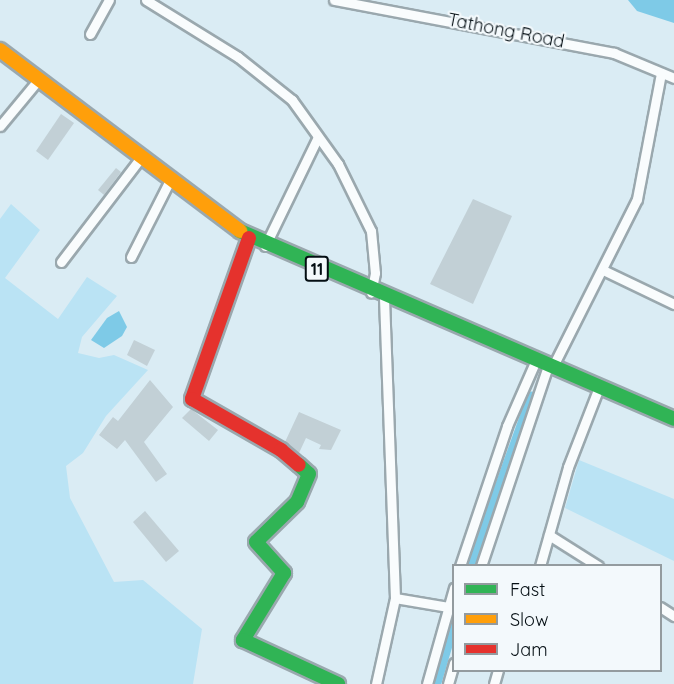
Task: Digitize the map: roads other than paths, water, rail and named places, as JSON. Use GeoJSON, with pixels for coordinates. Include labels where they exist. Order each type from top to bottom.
{"type":"FeatureCollection","features":[{"type":"Feature","properties":{"kind":"main road","name":"11"},"geometry":{"type":"LineString","coordinates":[[0,50],[139,160],[249,238],[378,295],[674,419]]}},
{"type":"Feature","properties":{"kind":"main road"},"geometry":{"type":"LineString","coordinates":[[249,238],[192,399],[281,450],[309,474],[297,502],[256,542],[284,573],[243,640],[338,684]]}},
{"type":"Feature","properties":{"kind":"street"},"geometry":{"type":"LineString","coordinates":[[90,34],[109,0]]}},
{"type":"Feature","properties":{"kind":"street"},"geometry":{"type":"LineString","coordinates":[[146,0],[262,75],[292,100],[338,164],[371,231],[378,295],[395,598],[376,684]]}},
{"type":"Feature","properties":{"kind":"street","name":"Tathong Road"},"geometry":{"type":"LineString","coordinates":[[334,0],[614,52],[674,78]]}},
{"type":"Feature","properties":{"kind":"street"},"geometry":{"type":"LineString","coordinates":[[461,564],[507,426],[603,270],[643,181],[662,73]]}},
{"type":"Feature","properties":{"kind":"street"},"geometry":{"type":"LineString","coordinates":[[0,126],[38,80]]}},
{"type":"Feature","properties":{"kind":"street"},"geometry":{"type":"LineString","coordinates":[[265,246],[318,137]]}},
{"type":"Feature","properties":{"kind":"street"},"geometry":{"type":"LineString","coordinates":[[61,262],[139,160]]}},
{"type":"Feature","properties":{"kind":"street"},"geometry":{"type":"LineString","coordinates":[[131,257],[169,182]]}},
{"type":"Feature","properties":{"kind":"street"},"geometry":{"type":"LineString","coordinates":[[603,270],[674,304]]}},
{"type":"Feature","properties":{"kind":"street"},"geometry":{"type":"LineString","coordinates":[[482,564],[545,365]]}},
{"type":"Feature","properties":{"kind":"street"},"geometry":{"type":"LineString","coordinates":[[541,564],[568,467],[599,387]]}},
{"type":"Feature","properties":{"kind":"street"},"geometry":{"type":"LineString","coordinates":[[549,535],[595,564]]}},
{"type":"Feature","properties":{"kind":"street"},"geometry":{"type":"LineString","coordinates":[[427,684],[452,592]]}},
{"type":"Feature","properties":{"kind":"street"},"geometry":{"type":"LineString","coordinates":[[395,598],[448,607]]}},
{"type":"Feature","properties":{"kind":"street"},"geometry":{"type":"LineString","coordinates":[[448,684],[452,667]]}},
{"type":"Feature","properties":{"kind":"water"},"geometry":{"type":"Polygon","coordinates":[[[628,0],[674,0],[674,23],[637,11],[628,0]]]}},
{"type":"Feature","properties":{"kind":"water"},"geometry":{"type":"Polygon","coordinates":[[[119,311],[127,327],[122,336],[104,348],[91,340],[107,318],[119,311]]]}},
{"type":"Feature","properties":{"kind":"waterway"},"geometry":{"type":"LineString","coordinates":[[471,564],[531,396]]}},
{"type":"Feature","properties":{"kind":"waterway"},"geometry":{"type":"LineString","coordinates":[[436,684],[452,630]]}}]}
